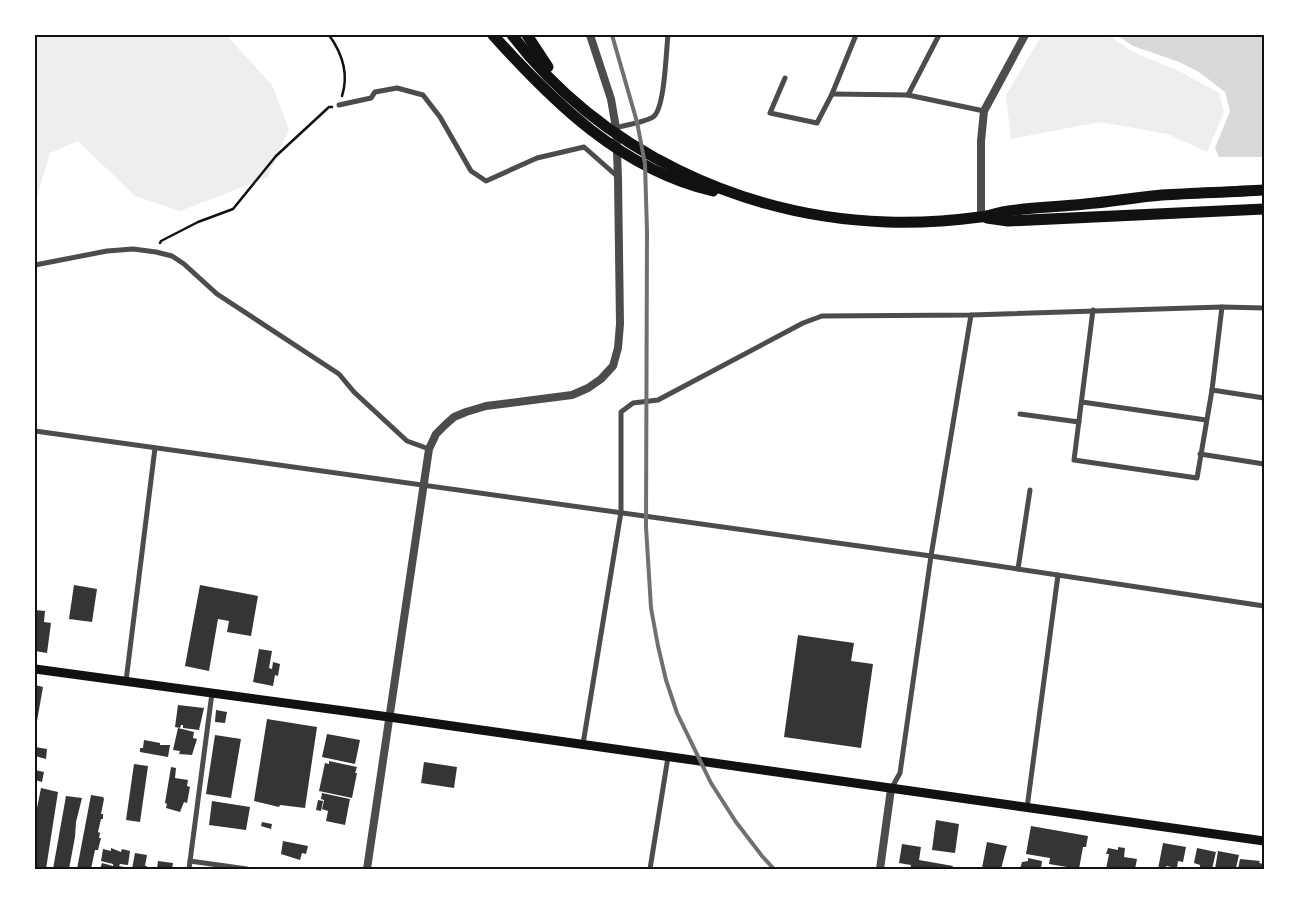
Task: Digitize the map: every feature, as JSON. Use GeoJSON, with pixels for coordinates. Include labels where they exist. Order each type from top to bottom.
{"type":"FeatureCollection","features":[{"type":"Feature","properties":{"kind":"highway"},"geometry":{"type":"LineString","coordinates":[[493,35],[527,73],[589,129],[646,166],[710,184],[754,201],[801,213],[887,222],[981,217],[1008,211],[1161,195],[1264,190]]}},
{"type":"Feature","properties":{"kind":"highway"},"geometry":{"type":"LineString","coordinates":[[512,35],[521,47],[560,86],[591,114],[669,171]]}},
{"type":"Feature","properties":{"kind":"highway"},"geometry":{"type":"LineString","coordinates":[[527,35],[560,86]]}},
{"type":"Feature","properties":{"kind":"highway"},"geometry":{"type":"LineString","coordinates":[[981,217],[1008,221],[1264,209]]}},
{"type":"Feature","properties":{"kind":"main road"},"geometry":{"type":"LineString","coordinates":[[35,669],[212,692],[1264,840]]}},
{"type":"Feature","properties":{"kind":"street"},"geometry":{"type":"LineString","coordinates":[[367,869],[429,449],[436,434],[454,417],[466,412],[486,406],[572,395],[588,388],[601,379],[613,366],[618,348],[620,324],[616,128],[611,99],[590,35]]}},
{"type":"Feature","properties":{"kind":"street"},"geometry":{"type":"LineString","coordinates":[[616,128],[652,118],[658,112],[662,100],[668,35]]}},
{"type":"Feature","properties":{"kind":"street"},"geometry":{"type":"LineString","coordinates":[[785,78],[770,113],[817,124],[832,94],[856,35]]}},
{"type":"Feature","properties":{"kind":"street"},"geometry":{"type":"LineString","coordinates":[[908,95],[939,35]]}},
{"type":"Feature","properties":{"kind":"street"},"geometry":{"type":"LineString","coordinates":[[981,217],[981,141],[984,111],[1025,35]]}},
{"type":"Feature","properties":{"kind":"street"},"geometry":{"type":"LineString","coordinates":[[339,106],[371,98],[374,92],[397,88],[423,95],[440,117],[471,171],[486,181],[537,158],[584,147],[618,178]]}},
{"type":"Feature","properties":{"kind":"street"},"geometry":{"type":"LineString","coordinates":[[832,94],[908,95],[984,111]]}},
{"type":"Feature","properties":{"kind":"street"},"geometry":{"type":"LineString","coordinates":[[35,266],[107,251],[133,249],[172,256],[184,264],[217,294],[339,374],[354,392],[407,441],[429,449]]}},
{"type":"Feature","properties":{"kind":"street"},"geometry":{"type":"LineString","coordinates":[[584,744],[621,512],[621,412],[633,403],[658,400],[803,322],[822,316],[971,315],[1222,307],[1264,308]]}},
{"type":"Feature","properties":{"kind":"street"},"geometry":{"type":"LineString","coordinates":[[1093,310],[1074,460],[1197,478],[1212,390],[1222,307]]}},
{"type":"Feature","properties":{"kind":"street"},"geometry":{"type":"LineString","coordinates":[[880,869],[891,789],[900,774],[931,556],[971,315]]}},
{"type":"Feature","properties":{"kind":"street"},"geometry":{"type":"LineString","coordinates":[[1212,390],[1264,398]]}},
{"type":"Feature","properties":{"kind":"street"},"geometry":{"type":"LineString","coordinates":[[1082,402],[1206,420]]}},
{"type":"Feature","properties":{"kind":"street"},"geometry":{"type":"LineString","coordinates":[[1020,414],[1080,422]]}},
{"type":"Feature","properties":{"kind":"street"},"geometry":{"type":"LineString","coordinates":[[35,431],[931,556],[1264,606]]}},
{"type":"Feature","properties":{"kind":"street"},"geometry":{"type":"LineString","coordinates":[[126,681],[154,448]]}},
{"type":"Feature","properties":{"kind":"street"},"geometry":{"type":"LineString","coordinates":[[1200,454],[1264,464]]}},
{"type":"Feature","properties":{"kind":"street"},"geometry":{"type":"LineString","coordinates":[[1018,570],[1030,490]]}},
{"type":"Feature","properties":{"kind":"street"},"geometry":{"type":"LineString","coordinates":[[1027,808],[1058,575]]}},
{"type":"Feature","properties":{"kind":"street"},"geometry":{"type":"LineString","coordinates":[[189,869],[212,692]]}},
{"type":"Feature","properties":{"kind":"street"},"geometry":{"type":"LineString","coordinates":[[650,869],[668,757]]}},
{"type":"Feature","properties":{"kind":"street"},"geometry":{"type":"LineString","coordinates":[[190,861],[246,869]]}},
{"type":"Feature","properties":{"kind":"path"},"geometry":{"type":"LineString","coordinates":[[156,252],[162,241],[178,231],[233,209],[276,156],[329,107],[339,106],[345,83],[343,61],[338,47],[329,35]]}},
{"type":"Feature","properties":{"kind":"shaded area"},"geometry":{"type":"Polygon","coordinates":[[[35,35],[226,35],[272,85],[289,129],[268,177],[180,211],[135,196],[78,141],[50,153],[35,204],[35,35]]]}},
{"type":"Feature","properties":{"kind":"shaded area"},"geometry":{"type":"Polygon","coordinates":[[[1042,35],[1108,35],[1133,52],[1181,72],[1219,93],[1224,112],[1207,152],[1168,134],[1100,122],[1011,139],[1006,95],[1042,35]]]}},
{"type":"Feature","properties":{"kind":"shaded area"},"geometry":{"type":"Polygon","coordinates":[[[1117,35],[1264,35],[1264,157],[1219,157],[1215,148],[1230,111],[1225,92],[1199,72],[1179,62],[1133,46],[1117,35]]]}},
{"type":"Feature","properties":{"kind":"building"},"geometry":{"type":"Polygon","coordinates":[[[74,585],[97,589],[92,622],[69,619],[74,585]]]}},
{"type":"Feature","properties":{"kind":"building"},"geometry":{"type":"Polygon","coordinates":[[[200,585],[258,596],[251,636],[227,632],[229,621],[218,619],[209,671],[185,666],[200,585]]]}},
{"type":"Feature","properties":{"kind":"building"},"geometry":{"type":"Polygon","coordinates":[[[35,610],[45,611],[44,622],[51,623],[47,653],[35,651],[35,610]]]}},
{"type":"Feature","properties":{"kind":"building"},"geometry":{"type":"Polygon","coordinates":[[[798,635],[854,643],[851,661],[873,664],[861,748],[784,737],[798,635]]]}},
{"type":"Feature","properties":{"kind":"building"},"geometry":{"type":"Polygon","coordinates":[[[259,649],[272,651],[269,668],[272,669],[273,662],[280,664],[278,676],[275,675],[273,686],[253,682],[259,649]]]}},
{"type":"Feature","properties":{"kind":"building"},"geometry":{"type":"Polygon","coordinates":[[[35,685],[43,687],[37,721],[35,721],[35,685]]]}},
{"type":"Feature","properties":{"kind":"building"},"geometry":{"type":"Polygon","coordinates":[[[178,705],[204,708],[199,730],[183,728],[183,725],[180,728],[175,727],[178,705]]]}},
{"type":"Feature","properties":{"kind":"building"},"geometry":{"type":"Polygon","coordinates":[[[216,710],[227,712],[225,723],[215,722],[216,710]]]}},
{"type":"Feature","properties":{"kind":"building"},"geometry":{"type":"Polygon","coordinates":[[[267,719],[317,727],[305,808],[280,805],[279,807],[254,801],[267,719]]]}},
{"type":"Feature","properties":{"kind":"building"},"geometry":{"type":"Polygon","coordinates":[[[178,728],[194,732],[193,738],[197,739],[192,755],[179,754],[180,751],[173,750],[178,728]]]}},
{"type":"Feature","properties":{"kind":"building"},"geometry":{"type":"Polygon","coordinates":[[[327,734],[360,740],[355,764],[322,757],[327,734]]]}},
{"type":"Feature","properties":{"kind":"building"},"geometry":{"type":"Polygon","coordinates":[[[215,735],[241,739],[231,798],[206,794],[215,735]]]}},
{"type":"Feature","properties":{"kind":"building"},"geometry":{"type":"Polygon","coordinates":[[[144,740],[160,743],[160,745],[170,745],[168,757],[140,752],[140,748],[143,748],[144,740]]]}},
{"type":"Feature","properties":{"kind":"building"},"geometry":{"type":"Polygon","coordinates":[[[35,747],[47,749],[46,759],[35,756],[35,747]]]}},
{"type":"Feature","properties":{"kind":"building"},"geometry":{"type":"Polygon","coordinates":[[[329,761],[357,767],[352,798],[319,791],[325,763],[329,764],[329,761]]]}},
{"type":"Feature","properties":{"kind":"building"},"geometry":{"type":"Polygon","coordinates":[[[424,762],[457,767],[454,788],[421,783],[424,762]]]}},
{"type":"Feature","properties":{"kind":"building"},"geometry":{"type":"Polygon","coordinates":[[[134,764],[148,766],[140,822],[126,820],[134,764]]]}},
{"type":"Feature","properties":{"kind":"building"},"geometry":{"type":"Polygon","coordinates":[[[171,767],[176,768],[175,778],[188,780],[187,786],[190,787],[187,803],[184,802],[180,812],[166,808],[167,804],[165,803],[171,767]]]}},
{"type":"Feature","properties":{"kind":"building"},"geometry":{"type":"Polygon","coordinates":[[[35,770],[44,772],[42,782],[35,780],[35,770]]]}},
{"type":"Feature","properties":{"kind":"building"},"geometry":{"type":"Polygon","coordinates":[[[41,788],[58,792],[46,869],[35,869],[35,832],[37,823],[35,823],[35,818],[41,788]]]}},
{"type":"Feature","properties":{"kind":"building"},"geometry":{"type":"Polygon","coordinates":[[[322,793],[350,799],[345,825],[326,821],[328,811],[322,809],[324,800],[321,799],[322,793]]]}},
{"type":"Feature","properties":{"kind":"building"},"geometry":{"type":"Polygon","coordinates":[[[91,795],[103,797],[104,799],[101,814],[103,814],[103,819],[101,819],[98,832],[100,833],[99,838],[101,838],[98,850],[95,850],[91,869],[77,869],[91,795]]]}},
{"type":"Feature","properties":{"kind":"building"},"geometry":{"type":"Polygon","coordinates":[[[66,796],[82,798],[76,822],[69,869],[53,869],[66,796]]]}},
{"type":"Feature","properties":{"kind":"building"},"geometry":{"type":"Polygon","coordinates":[[[318,800],[323,801],[321,811],[316,810],[318,800]]]}},
{"type":"Feature","properties":{"kind":"building"},"geometry":{"type":"Polygon","coordinates":[[[212,801],[250,807],[246,830],[209,825],[212,801]]]}},
{"type":"Feature","properties":{"kind":"building"},"geometry":{"type":"Polygon","coordinates":[[[936,820],[959,824],[955,853],[932,850],[936,820]]]}},
{"type":"Feature","properties":{"kind":"building"},"geometry":{"type":"Polygon","coordinates":[[[262,822],[272,824],[271,829],[261,826],[262,822]]]}},
{"type":"Feature","properties":{"kind":"building"},"geometry":{"type":"Polygon","coordinates":[[[1031,826],[1088,836],[1086,847],[1083,847],[1079,869],[1049,864],[1050,858],[1026,854],[1031,826]]]}},
{"type":"Feature","properties":{"kind":"building"},"geometry":{"type":"Polygon","coordinates":[[[283,841],[308,846],[306,854],[302,853],[300,860],[281,854],[283,841]]]}},
{"type":"Feature","properties":{"kind":"building"},"geometry":{"type":"Polygon","coordinates":[[[987,842],[1007,846],[1001,869],[982,868],[987,842]]]}},
{"type":"Feature","properties":{"kind":"building"},"geometry":{"type":"Polygon","coordinates":[[[1163,843],[1186,847],[1183,862],[1178,861],[1177,868],[1166,866],[1166,869],[1158,869],[1163,843]]]}},
{"type":"Feature","properties":{"kind":"building"},"geometry":{"type":"Polygon","coordinates":[[[902,844],[921,847],[919,860],[953,866],[952,869],[910,869],[911,865],[899,863],[902,844]]]}},
{"type":"Feature","properties":{"kind":"building"},"geometry":{"type":"Polygon","coordinates":[[[1118,847],[1125,848],[1124,857],[1137,859],[1135,869],[1106,869],[1109,854],[1106,854],[1108,848],[1118,850],[1118,847]]]}},
{"type":"Feature","properties":{"kind":"building"},"geometry":{"type":"Polygon","coordinates":[[[111,848],[121,852],[122,849],[130,851],[128,865],[120,864],[119,866],[124,867],[124,869],[100,869],[102,863],[113,866],[113,864],[101,861],[103,849],[111,851],[111,848]]]}},
{"type":"Feature","properties":{"kind":"building"},"geometry":{"type":"Polygon","coordinates":[[[1197,848],[1216,852],[1212,869],[1200,869],[1200,865],[1194,863],[1197,848]]]}},
{"type":"Feature","properties":{"kind":"building"},"geometry":{"type":"Polygon","coordinates":[[[1218,851],[1239,855],[1236,868],[1215,869],[1218,851]]]}},
{"type":"Feature","properties":{"kind":"building"},"geometry":{"type":"Polygon","coordinates":[[[135,853],[147,855],[145,866],[147,866],[147,869],[132,869],[135,853]]]}},
{"type":"Feature","properties":{"kind":"building"},"geometry":{"type":"Polygon","coordinates":[[[1028,858],[1042,861],[1041,869],[1020,869],[1022,862],[1028,861],[1028,858]]]}},
{"type":"Feature","properties":{"kind":"building"},"geometry":{"type":"Polygon","coordinates":[[[1240,859],[1260,861],[1259,863],[1264,864],[1264,869],[1238,869],[1240,859]]]}},
{"type":"Feature","properties":{"kind":"building"},"geometry":{"type":"Polygon","coordinates":[[[158,861],[173,863],[172,869],[157,869],[158,861]]]}},
{"type":"Feature","properties":{"kind":"railway"},"geometry":{"type":"LineString","coordinates":[[612,35],[637,122],[645,164],[647,232],[646,527],[651,608],[658,646],[666,680],[677,713],[711,783],[736,822],[774,869]]}}]}
